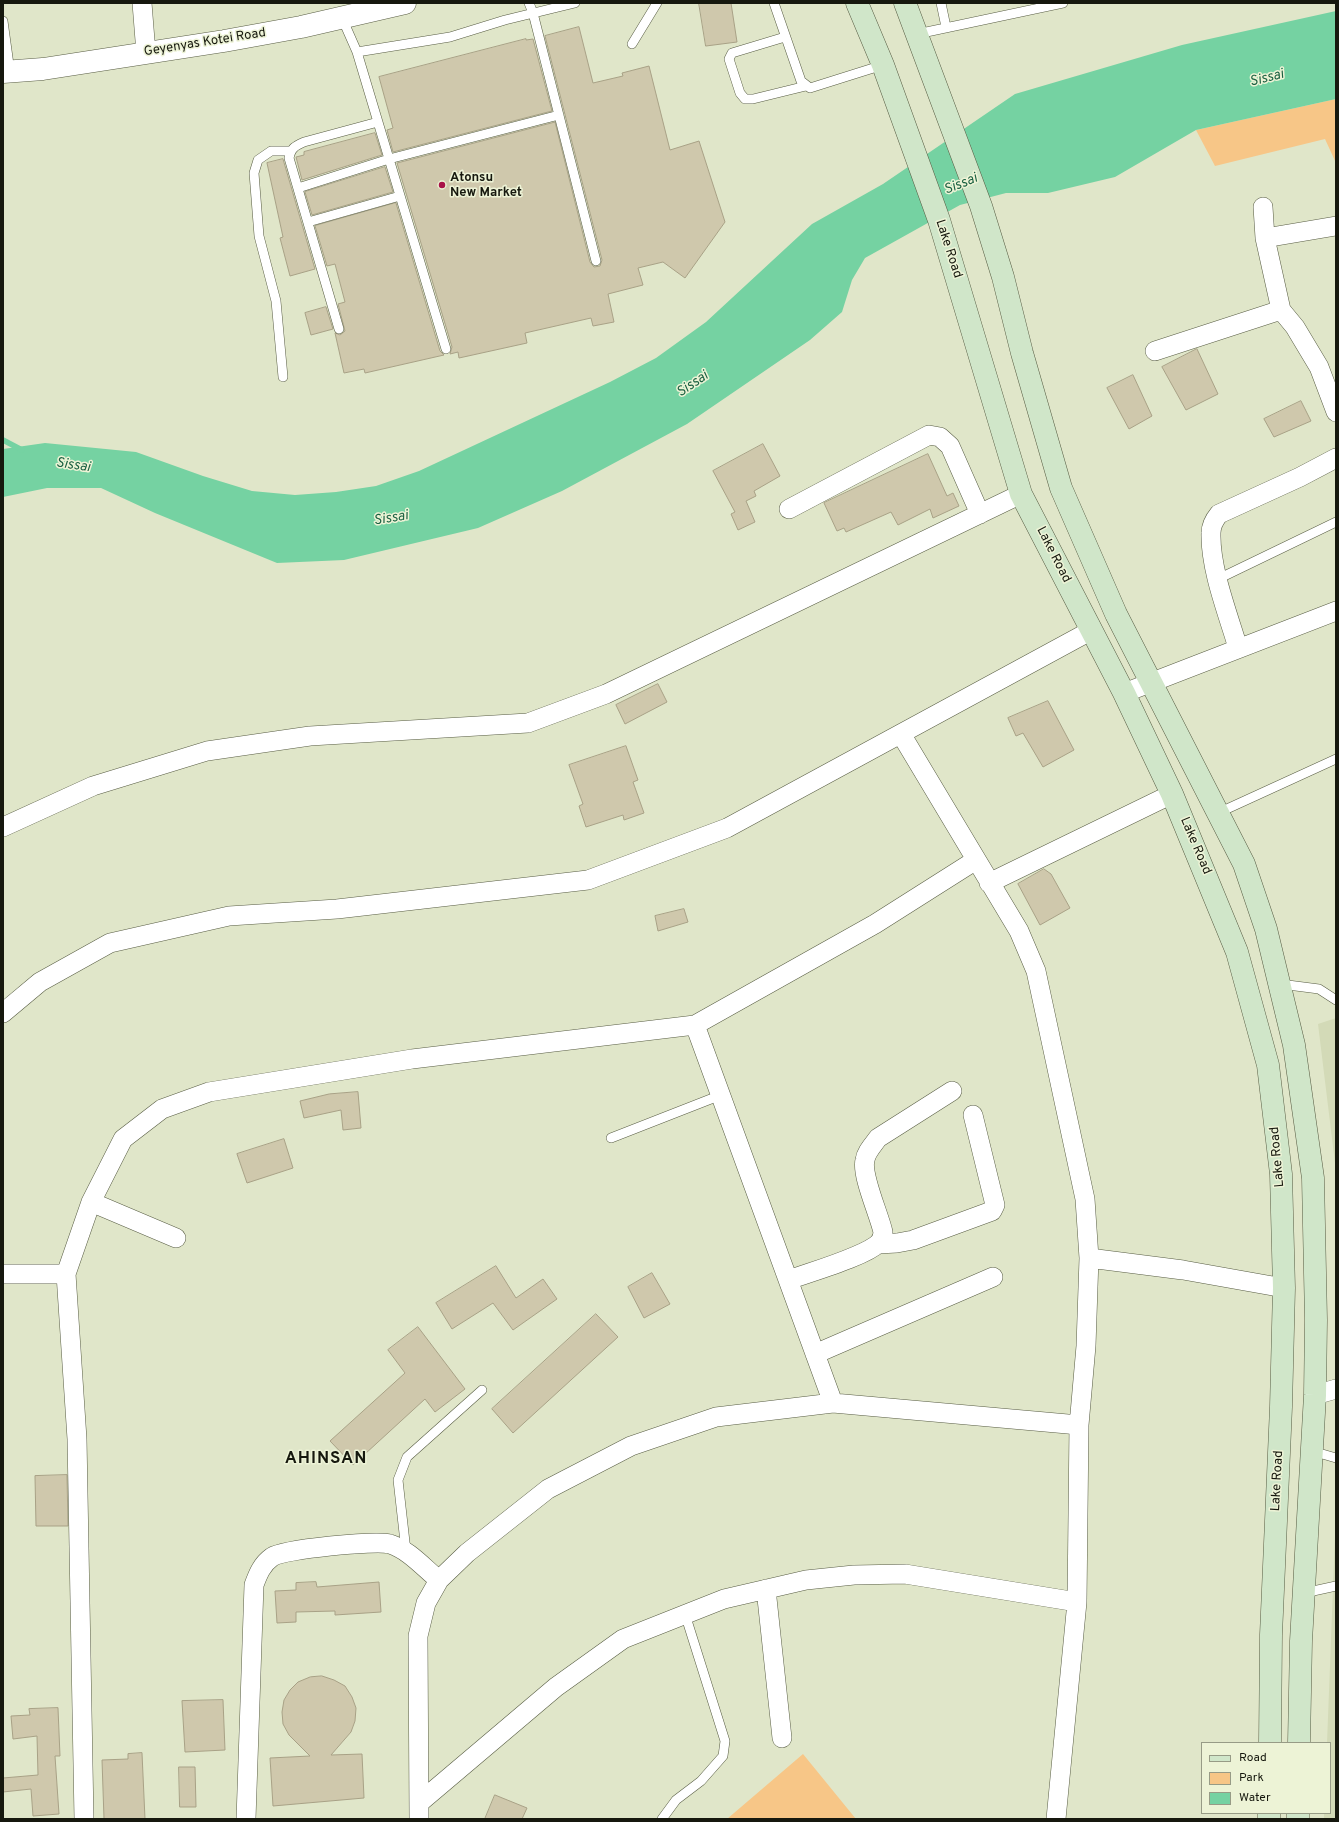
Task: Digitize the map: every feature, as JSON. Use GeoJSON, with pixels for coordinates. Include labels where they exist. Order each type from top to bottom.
{"type":"FeatureCollection","features":[{"type":"Feature","properties":{"kind":"main road","name":"Lake Road"},"geometry":{"type":"LineString","coordinates":[[858,3],[883,65],[939,220],[1021,494],[1124,693],[1172,794],[1237,952],[1268,1065],[1280,1174],[1284,1288],[1282,1407],[1271,1635],[1270,1742]]}},
{"type":"Feature","properties":{"kind":"main road"},"geometry":{"type":"LineString","coordinates":[[905,3],[981,206],[1003,277],[1022,353],[1061,488],[1116,614],[1244,864],[1266,929],[1294,1045],[1313,1178],[1316,1320],[1315,1395],[1304,1593],[1299,1742]]}},
{"type":"Feature","properties":{"kind":"street"},"geometry":{"type":"LineString","coordinates":[[142,3],[146,53]]}},
{"type":"Feature","properties":{"kind":"street","name":"Geyenyas Kotei Road"},"geometry":{"type":"LineString","coordinates":[[6,72],[43,69],[301,27],[342,16],[405,3]]}},
{"type":"Feature","properties":{"kind":"street"},"geometry":{"type":"LineString","coordinates":[[1263,207],[1265,238],[1281,310],[1295,327],[1319,367],[1336,412]]}},
{"type":"Feature","properties":{"kind":"street"},"geometry":{"type":"LineString","coordinates":[[1265,238],[1336,226]]}},
{"type":"Feature","properties":{"kind":"street"},"geometry":{"type":"LineString","coordinates":[[1155,351],[1281,310]]}},
{"type":"Feature","properties":{"kind":"street"},"geometry":{"type":"LineString","coordinates":[[789,509],[929,435],[940,437],[950,446],[980,514]]}},
{"type":"Feature","properties":{"kind":"street"},"geometry":{"type":"LineString","coordinates":[[1238,648],[1218,579],[1211,533],[1213,522],[1219,514],[1300,477],[1336,458]]}},
{"type":"Feature","properties":{"kind":"street"},"geometry":{"type":"LineString","coordinates":[[3,827],[93,786],[207,751],[310,736],[528,723],[606,694],[1021,494]]}},
{"type":"Feature","properties":{"kind":"street"},"geometry":{"type":"LineString","coordinates":[[1124,693],[1336,611]]}},
{"type":"Feature","properties":{"kind":"street"},"geometry":{"type":"LineString","coordinates":[[3,1013],[40,982],[110,943],[229,916],[337,909],[588,880],[727,828],[1092,630]]}},
{"type":"Feature","properties":{"kind":"street"},"geometry":{"type":"LineString","coordinates":[[901,734],[1019,931],[1036,971],[1085,1199],[1089,1258],[1086,1346],[1079,1425],[1077,1602],[1056,1819]]}},
{"type":"Feature","properties":{"kind":"street"},"geometry":{"type":"LineString","coordinates":[[989,883],[1172,794]]}},
{"type":"Feature","properties":{"kind":"street"},"geometry":{"type":"LineString","coordinates":[[84,1819],[77,1439],[66,1274],[91,1202],[123,1139],[162,1109],[209,1092],[412,1059],[695,1025],[875,924],[976,860]]}},
{"type":"Feature","properties":{"kind":"street"},"geometry":{"type":"LineString","coordinates":[[695,1025],[833,1403]]}},
{"type":"Feature","properties":{"kind":"street"},"geometry":{"type":"LineString","coordinates":[[789,1280],[862,1253],[878,1244],[883,1238],[883,1232],[866,1176],[864,1160],[878,1138],[952,1091]]}},
{"type":"Feature","properties":{"kind":"street"},"geometry":{"type":"LineString","coordinates":[[878,1244],[913,1240],[992,1211],[995,1205],[973,1115]]}},
{"type":"Feature","properties":{"kind":"street"},"geometry":{"type":"LineString","coordinates":[[91,1202],[176,1238]]}},
{"type":"Feature","properties":{"kind":"street"},"geometry":{"type":"LineString","coordinates":[[1089,1258],[1183,1270],[1284,1288]]}},
{"type":"Feature","properties":{"kind":"street"},"geometry":{"type":"LineString","coordinates":[[3,1274],[66,1274]]}},
{"type":"Feature","properties":{"kind":"street"},"geometry":{"type":"LineString","coordinates":[[815,1354],[993,1277]]}},
{"type":"Feature","properties":{"kind":"street"},"geometry":{"type":"LineString","coordinates":[[1315,1395],[1336,1389]]}},
{"type":"Feature","properties":{"kind":"street"},"geometry":{"type":"LineString","coordinates":[[419,1811],[418,1636],[426,1603],[439,1580],[467,1553],[548,1489],[631,1446],[716,1417],[833,1403],[1079,1425]]}},
{"type":"Feature","properties":{"kind":"street"},"geometry":{"type":"LineString","coordinates":[[246,1819],[254,1585],[259,1570],[273,1556],[327,1545],[389,1544],[406,1552],[439,1580]]}},
{"type":"Feature","properties":{"kind":"street"},"geometry":{"type":"LineString","coordinates":[[419,1811],[556,1687],[617,1643],[623,1639],[724,1599],[806,1580],[854,1575],[905,1574],[1077,1602]]}},
{"type":"Feature","properties":{"kind":"street"},"geometry":{"type":"LineString","coordinates":[[766,1589],[782,1738]]}},
{"type":"Feature","properties":{"kind":"lane"},"geometry":{"type":"LineString","coordinates":[[529,3],[533,13],[596,261]]}},
{"type":"Feature","properties":{"kind":"lane"},"geometry":{"type":"LineString","coordinates":[[357,52],[450,36],[575,3]]}},
{"type":"Feature","properties":{"kind":"lane"},"geometry":{"type":"LineString","coordinates":[[632,44],[657,3]]}},
{"type":"Feature","properties":{"kind":"lane"},"geometry":{"type":"LineString","coordinates":[[774,3],[801,81],[806,86],[810,88],[883,65]]}},
{"type":"Feature","properties":{"kind":"lane"},"geometry":{"type":"LineString","coordinates":[[941,3],[946,27]]}},
{"type":"Feature","properties":{"kind":"lane"},"geometry":{"type":"LineString","coordinates":[[917,34],[1063,3]]}},
{"type":"Feature","properties":{"kind":"lane"},"geometry":{"type":"LineString","coordinates":[[342,16],[357,52],[446,349]]}},
{"type":"Feature","properties":{"kind":"lane"},"geometry":{"type":"LineString","coordinates":[[3,21],[6,72]]}},
{"type":"Feature","properties":{"kind":"lane"},"geometry":{"type":"LineString","coordinates":[[785,37],[732,53],[729,59],[740,93],[745,99],[753,99],[806,86]]}},
{"type":"Feature","properties":{"kind":"lane"},"geometry":{"type":"LineString","coordinates":[[298,188],[389,159],[559,115]]}},
{"type":"Feature","properties":{"kind":"lane"},"geometry":{"type":"LineString","coordinates":[[339,330],[298,188],[290,158],[291,151],[295,146],[304,142],[378,122]]}},
{"type":"Feature","properties":{"kind":"lane"},"geometry":{"type":"LineString","coordinates":[[283,377],[276,301],[259,236],[254,173],[258,160],[271,151],[291,151]]}},
{"type":"Feature","properties":{"kind":"lane"},"geometry":{"type":"LineString","coordinates":[[308,222],[400,196]]}},
{"type":"Feature","properties":{"kind":"lane"},"geometry":{"type":"LineString","coordinates":[[1218,579],[1336,522]]}},
{"type":"Feature","properties":{"kind":"lane"},"geometry":{"type":"LineString","coordinates":[[1218,813],[1336,759]]}},
{"type":"Feature","properties":{"kind":"lane"},"geometry":{"type":"LineString","coordinates":[[1280,984],[1319,989],[1336,1000]]}},
{"type":"Feature","properties":{"kind":"lane"},"geometry":{"type":"LineString","coordinates":[[612,1138],[721,1095]]}},
{"type":"Feature","properties":{"kind":"lane"},"geometry":{"type":"LineString","coordinates":[[406,1552],[398,1480],[407,1457],[482,1390]]}},
{"type":"Feature","properties":{"kind":"lane"},"geometry":{"type":"LineString","coordinates":[[1312,1451],[1336,1458]]}},
{"type":"Feature","properties":{"kind":"lane"},"geometry":{"type":"LineString","coordinates":[[1304,1593],[1336,1586]]}},
{"type":"Feature","properties":{"kind":"lane"},"geometry":{"type":"LineString","coordinates":[[662,1819],[676,1800],[701,1781],[723,1756],[725,1741],[685,1614]]}},
{"type":"Feature","properties":{"kind":"shaded area"},"geometry":{"type":"Polygon","coordinates":[[[1336,1018],[1336,1352],[1335,1163],[1318,1024],[1336,1018]]]}},
{"type":"Feature","properties":{"kind":"shaded area"},"geometry":{"type":"Polygon","coordinates":[[[1336,1510],[1336,1819],[1324,1819],[1324,1814],[1331,1814],[1331,1742],[1327,1742],[1336,1510]]]}},
{"type":"Feature","properties":{"kind":"green space"},"geometry":{"type":"Polygon","coordinates":[[[1336,99],[1336,163],[1325,139],[1215,166],[1196,130],[1336,99]]]}},
{"type":"Feature","properties":{"kind":"green space"},"geometry":{"type":"Polygon","coordinates":[[[803,1754],[856,1819],[727,1819],[803,1754]]]}},
{"type":"Feature","properties":{"kind":"water","name":"Sissai"},"geometry":{"type":"Polygon","coordinates":[[[1336,11],[1336,99],[1196,130],[1115,177],[1048,193],[1006,193],[960,205],[865,258],[852,280],[842,312],[810,340],[687,424],[562,491],[478,528],[344,560],[277,563],[155,513],[101,488],[47,488],[3,497],[3,449],[45,443],[136,452],[203,476],[252,491],[295,495],[336,492],[376,486],[419,471],[610,382],[656,358],[706,322],[812,224],[883,184],[1015,94],[1182,45],[1336,11]]]}},
{"type":"Feature","properties":{"kind":"building"},"geometry":{"type":"Polygon","coordinates":[[[699,3],[731,3],[737,42],[706,46],[699,3]]]}},
{"type":"Feature","properties":{"kind":"building"},"geometry":{"type":"Polygon","coordinates":[[[579,27],[593,83],[623,76],[622,73],[649,66],[670,150],[699,141],[725,222],[685,278],[663,262],[638,268],[643,285],[608,294],[614,322],[593,326],[591,318],[525,333],[527,343],[459,358],[458,352],[450,354],[452,347],[397,163],[555,122],[590,262],[594,267],[600,266],[602,260],[545,36],[579,27]]]}},
{"type":"Feature","properties":{"kind":"building"},"geometry":{"type":"Polygon","coordinates":[[[526,39],[533,39],[552,111],[393,152],[387,130],[393,128],[379,77],[526,39]]]}},
{"type":"Feature","properties":{"kind":"building"},"geometry":{"type":"Polygon","coordinates":[[[375,133],[382,155],[302,180],[296,157],[304,155],[304,152],[375,133]]]}},
{"type":"Feature","properties":{"kind":"building"},"geometry":{"type":"Polygon","coordinates":[[[283,159],[315,269],[290,276],[280,238],[283,237],[267,163],[283,159]]]}},
{"type":"Feature","properties":{"kind":"building"},"geometry":{"type":"Polygon","coordinates":[[[385,167],[393,192],[312,215],[305,192],[385,167]]]}},
{"type":"Feature","properties":{"kind":"building"},"geometry":{"type":"Polygon","coordinates":[[[396,203],[440,351],[444,355],[365,373],[364,369],[344,373],[335,333],[340,335],[345,331],[338,304],[345,302],[335,264],[327,266],[315,226],[396,203]]]}},
{"type":"Feature","properties":{"kind":"building"},"geometry":{"type":"Polygon","coordinates":[[[326,307],[333,329],[311,335],[305,313],[326,307]]]}},
{"type":"Feature","properties":{"kind":"building"},"geometry":{"type":"Polygon","coordinates":[[[1197,349],[1218,394],[1186,410],[1162,367],[1197,349]]]}},
{"type":"Feature","properties":{"kind":"building"},"geometry":{"type":"Polygon","coordinates":[[[1133,375],[1152,416],[1129,429],[1107,388],[1133,375]]]}},
{"type":"Feature","properties":{"kind":"building"},"geometry":{"type":"Polygon","coordinates":[[[1301,401],[1311,421],[1274,437],[1264,419],[1301,401]]]}},
{"type":"Feature","properties":{"kind":"building"},"geometry":{"type":"Polygon","coordinates":[[[763,444],[780,476],[754,491],[756,496],[746,501],[755,522],[738,530],[731,514],[735,512],[713,471],[763,444]]]}},
{"type":"Feature","properties":{"kind":"building"},"geometry":{"type":"Polygon","coordinates":[[[928,454],[947,496],[953,493],[959,506],[933,518],[930,509],[898,525],[891,512],[846,532],[844,528],[837,531],[824,503],[928,454]]]}},
{"type":"Feature","properties":{"kind":"building"},"geometry":{"type":"Polygon","coordinates":[[[658,684],[667,702],[625,724],[616,705],[658,684]]]}},
{"type":"Feature","properties":{"kind":"building"},"geometry":{"type":"Polygon","coordinates":[[[1048,701],[1074,750],[1043,767],[1023,733],[1016,736],[1008,718],[1048,701]]]}},
{"type":"Feature","properties":{"kind":"building"},"geometry":{"type":"Polygon","coordinates":[[[626,746],[638,780],[633,782],[644,813],[624,820],[623,815],[586,827],[579,806],[583,804],[569,765],[626,746]]]}},
{"type":"Feature","properties":{"kind":"building"},"geometry":{"type":"Polygon","coordinates":[[[1044,869],[1051,874],[1070,908],[1040,925],[1018,884],[1044,869]]]}},
{"type":"Feature","properties":{"kind":"building"},"geometry":{"type":"Polygon","coordinates":[[[684,909],[688,922],[658,931],[655,916],[684,909]]]}},
{"type":"Feature","properties":{"kind":"building"},"geometry":{"type":"Polygon","coordinates":[[[358,1092],[361,1128],[343,1130],[341,1110],[304,1118],[300,1101],[329,1094],[358,1092]]]}},
{"type":"Feature","properties":{"kind":"building"},"geometry":{"type":"Polygon","coordinates":[[[284,1139],[293,1168],[247,1183],[237,1154],[284,1139]]]}},
{"type":"Feature","properties":{"kind":"building"},"geometry":{"type":"Polygon","coordinates":[[[496,1266],[516,1298],[543,1279],[557,1299],[513,1330],[493,1303],[452,1329],[436,1303],[496,1266]]]}},
{"type":"Feature","properties":{"kind":"building"},"geometry":{"type":"Polygon","coordinates":[[[652,1273],[670,1304],[644,1318],[628,1287],[652,1273]]]}},
{"type":"Feature","properties":{"kind":"building"},"geometry":{"type":"Polygon","coordinates":[[[596,1314],[618,1337],[513,1433],[492,1409],[596,1314]]]}},
{"type":"Feature","properties":{"kind":"building"},"geometry":{"type":"Polygon","coordinates":[[[418,1327],[465,1389],[435,1412],[425,1399],[353,1465],[330,1441],[405,1373],[388,1350],[418,1327]]]}},
{"type":"Feature","properties":{"kind":"building"},"geometry":{"type":"Polygon","coordinates":[[[67,1475],[68,1526],[36,1526],[35,1476],[67,1475]]]}},
{"type":"Feature","properties":{"kind":"building"},"geometry":{"type":"Polygon","coordinates":[[[316,1582],[317,1587],[379,1582],[381,1612],[335,1615],[335,1611],[296,1612],[296,1622],[277,1623],[275,1591],[296,1590],[296,1583],[316,1582]]]}},
{"type":"Feature","properties":{"kind":"building"},"geometry":{"type":"Polygon","coordinates":[[[322,1676],[345,1686],[352,1697],[356,1708],[355,1721],[351,1732],[331,1755],[362,1754],[364,1798],[273,1806],[270,1758],[310,1756],[289,1735],[283,1724],[282,1712],[284,1700],[290,1690],[298,1682],[310,1677],[322,1676]]]}},
{"type":"Feature","properties":{"kind":"building"},"geometry":{"type":"Polygon","coordinates":[[[223,1700],[225,1750],[185,1752],[182,1701],[223,1700]]]}},
{"type":"Feature","properties":{"kind":"building"},"geometry":{"type":"Polygon","coordinates":[[[58,1708],[60,1756],[55,1756],[59,1814],[33,1816],[31,1789],[3,1792],[3,1778],[38,1775],[37,1736],[13,1739],[11,1716],[30,1715],[29,1709],[58,1708]]]}},
{"type":"Feature","properties":{"kind":"building"},"geometry":{"type":"Polygon","coordinates":[[[142,1753],[145,1819],[104,1819],[102,1760],[128,1759],[128,1754],[142,1753]]]}},
{"type":"Feature","properties":{"kind":"building"},"geometry":{"type":"Polygon","coordinates":[[[179,1767],[195,1767],[196,1807],[180,1807],[179,1767]]]}},
{"type":"Feature","properties":{"kind":"building"},"geometry":{"type":"Polygon","coordinates":[[[495,1795],[527,1808],[522,1819],[485,1819],[495,1795]]]}},
{"type":"Feature","properties":{"kind":"waterway"},"geometry":{"type":"LineString","coordinates":[[3,440],[22,450]]}},
{"type":"Feature","properties":{"kind":"place","name":"Atonsu New Market"},"geometry":{"type":"Point","coordinates":[442,185]}},
{"type":"Feature","properties":{"kind":"district","name":"AHINSAN"},"geometry":{"type":"Point","coordinates":[326,1460]}}]}
